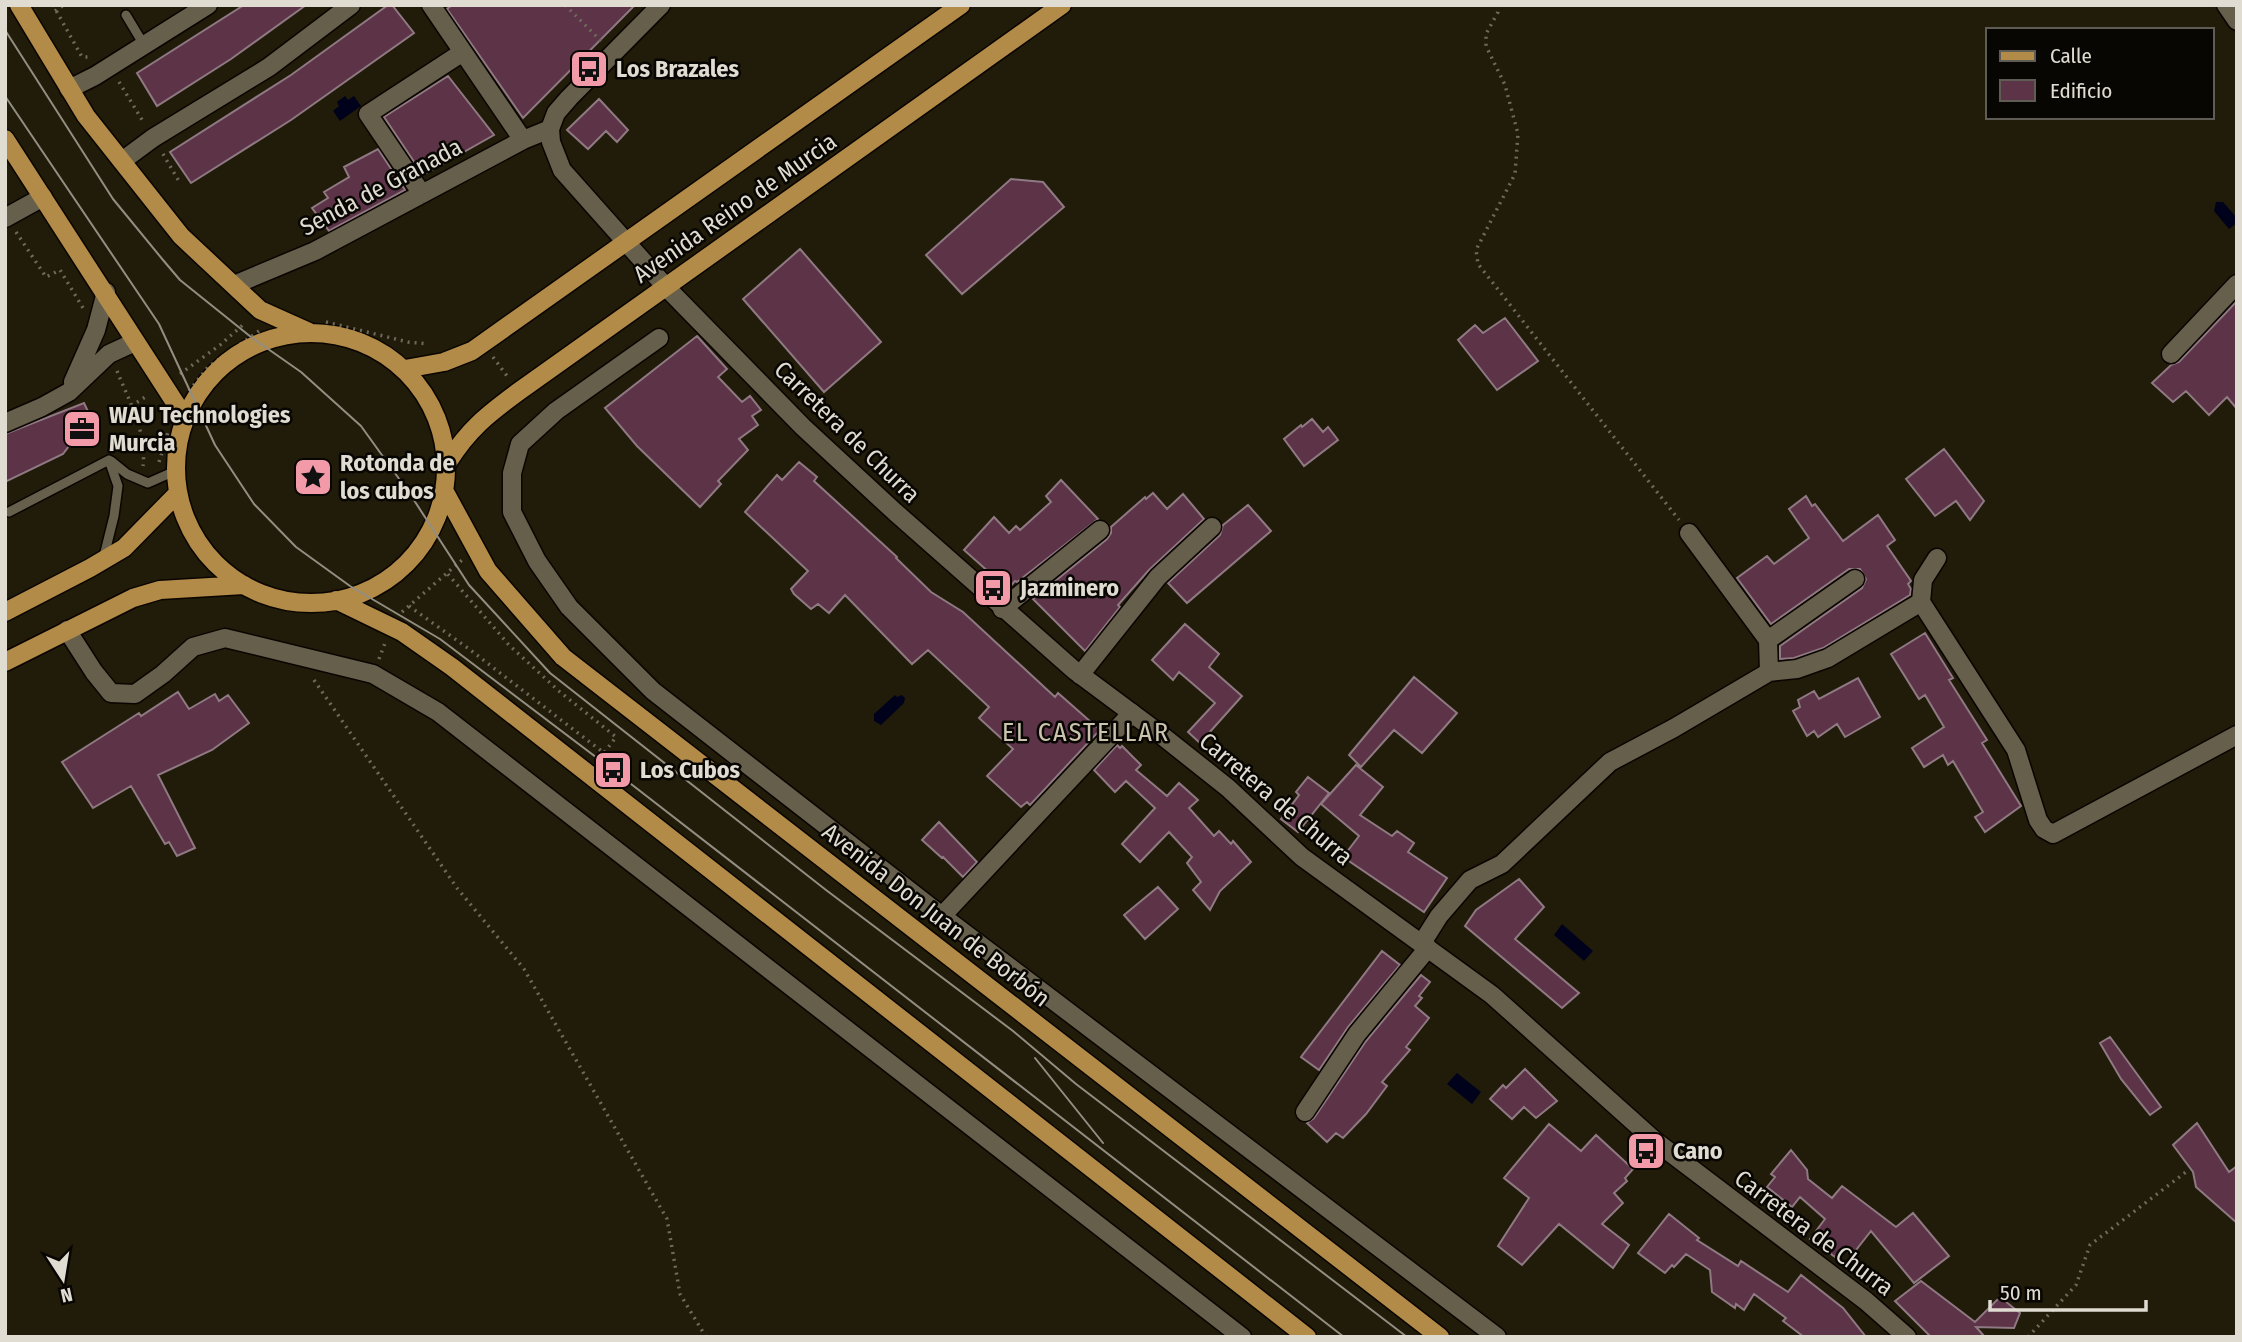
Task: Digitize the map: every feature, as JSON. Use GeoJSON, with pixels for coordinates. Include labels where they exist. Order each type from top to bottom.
{"type":"FeatureCollection","features":[{"type":"Feature","properties":{"kind":"main road"},"geometry":{"type":"LineString","coordinates":[[19,5],[86,116],[181,236],[260,310],[277,317],[315,326],[361,341],[405,369],[430,401],[440,422],[448,462],[445,492],[432,529],[407,563],[375,587],[336,600],[304,603],[273,597],[244,585],[222,569],[203,549],[188,525],[177,494],[175,471],[182,413],[205,383],[234,356],[271,338],[315,326]]}},
{"type":"Feature","properties":{"kind":"main road","name":"Avenida Reino de Murcia"},"geometry":{"type":"LineString","coordinates":[[405,369],[443,362],[483,344],[961,5]]}},
{"type":"Feature","properties":{"kind":"main road","name":"Avenida Reino de Murcia"},"geometry":{"type":"LineString","coordinates":[[448,462],[464,436],[488,414],[1062,5]]}},
{"type":"Feature","properties":{"kind":"main road"},"geometry":{"type":"LineString","coordinates":[[5,139],[182,413]]}},
{"type":"Feature","properties":{"kind":"main road","name":"Avenida Don Juan de Borbón"},"geometry":{"type":"LineString","coordinates":[[445,492],[488,571],[562,657],[1440,1337]]}},
{"type":"Feature","properties":{"kind":"main road"},"geometry":{"type":"LineString","coordinates":[[5,612],[124,548],[177,494]]}},
{"type":"Feature","properties":{"kind":"main road"},"geometry":{"type":"LineString","coordinates":[[5,663],[133,598],[160,590],[244,585]]}},
{"type":"Feature","properties":{"kind":"main road"},"geometry":{"type":"LineString","coordinates":[[336,600],[390,627],[452,667],[1307,1337]]}},
{"type":"Feature","properties":{"kind":"street"},"geometry":{"type":"LineString","coordinates":[[69,89],[208,5]]}},
{"type":"Feature","properties":{"kind":"street"},"geometry":{"type":"LineString","coordinates":[[122,161],[153,138],[269,67],[351,5]]}},
{"type":"Feature","properties":{"kind":"street"},"geometry":{"type":"LineString","coordinates":[[431,5],[523,140]]}},
{"type":"Feature","properties":{"kind":"street"},"geometry":{"type":"LineString","coordinates":[[550,129],[556,113],[612,52],[661,5]]}},
{"type":"Feature","properties":{"kind":"street"},"geometry":{"type":"LineString","coordinates":[[2226,5],[2237,21]]}},
{"type":"Feature","properties":{"kind":"street"},"geometry":{"type":"LineString","coordinates":[[422,194],[368,114],[463,52]]}},
{"type":"Feature","properties":{"kind":"street","name":"Carretera de Churra"},"geometry":{"type":"LineString","coordinates":[[550,129],[551,142],[562,170],[666,287],[803,426],[1002,609],[1080,675],[1228,788],[1302,857],[1492,995],[1655,1141],[1866,1301],[1907,1337]]}},
{"type":"Feature","properties":{"kind":"street","name":"Senda de Granada"},"geometry":{"type":"LineString","coordinates":[[234,285],[315,251],[523,140],[550,129]]}},
{"type":"Feature","properties":{"kind":"street"},"geometry":{"type":"LineString","coordinates":[[5,218],[43,197]]}},
{"type":"Feature","properties":{"kind":"street"},"geometry":{"type":"LineString","coordinates":[[2171,354],[2237,284]]}},
{"type":"Feature","properties":{"kind":"street"},"geometry":{"type":"LineString","coordinates":[[69,391],[96,330],[106,292]]}},
{"type":"Feature","properties":{"kind":"street"},"geometry":{"type":"LineString","coordinates":[[659,338],[556,411],[520,444],[512,473],[512,512],[537,561],[569,607],[653,691],[942,916],[1497,1337]]}},
{"type":"Feature","properties":{"kind":"street"},"geometry":{"type":"LineString","coordinates":[[5,423],[42,407],[69,391],[109,354],[135,342]]}},
{"type":"Feature","properties":{"kind":"street"},"geometry":{"type":"LineString","coordinates":[[1080,675],[1158,577],[1212,527]]}},
{"type":"Feature","properties":{"kind":"street"},"geometry":{"type":"LineString","coordinates":[[1002,609],[1100,530]]}},
{"type":"Feature","properties":{"kind":"street"},"geometry":{"type":"LineString","coordinates":[[1689,533],[1768,639],[1769,672]]}},
{"type":"Feature","properties":{"kind":"street"},"geometry":{"type":"LineString","coordinates":[[1937,558],[1923,580],[1921,603],[2016,750],[2038,820],[2045,830],[2053,834],[2237,735]]}},
{"type":"Feature","properties":{"kind":"street"},"geometry":{"type":"LineString","coordinates":[[1768,639],[1855,579]]}},
{"type":"Feature","properties":{"kind":"street"},"geometry":{"type":"LineString","coordinates":[[1305,1111],[1357,1034],[1425,945],[1439,916],[1470,880],[1502,864],[1610,762],[1769,672],[1797,669],[1828,658],[1921,603]]}},
{"type":"Feature","properties":{"kind":"street"},"geometry":{"type":"LineString","coordinates":[[67,630],[111,693],[135,694],[193,647],[225,638],[373,674],[449,720],[1242,1337]]}},
{"type":"Feature","properties":{"kind":"street"},"geometry":{"type":"LineString","coordinates":[[942,916],[1132,713]]}},
{"type":"Feature","properties":{"kind":"lane"},"geometry":{"type":"LineString","coordinates":[[126,15],[144,46]]}},
{"type":"Feature","properties":{"kind":"lane"},"geometry":{"type":"LineString","coordinates":[[109,460],[127,474],[148,483],[175,471]]}},
{"type":"Feature","properties":{"kind":"lane"},"geometry":{"type":"LineString","coordinates":[[9,512],[109,460]]}},
{"type":"Feature","properties":{"kind":"lane"},"geometry":{"type":"LineString","coordinates":[[102,561],[114,516],[118,486],[109,460]]}},
{"type":"Feature","properties":{"kind":"path"},"geometry":{"type":"LineString","coordinates":[[52,5],[82,57],[104,57],[180,183]]}},
{"type":"Feature","properties":{"kind":"path"},"geometry":{"type":"LineString","coordinates":[[55,10],[64,5]]}},
{"type":"Feature","properties":{"kind":"path"},"geometry":{"type":"LineString","coordinates":[[565,5],[612,52]]}},
{"type":"Feature","properties":{"kind":"path"},"geometry":{"type":"LineString","coordinates":[[1497,5],[1498,12],[1486,34],[1486,46],[1505,85],[1518,134],[1515,174],[1476,250],[1478,264],[1689,533]]}},
{"type":"Feature","properties":{"kind":"path"},"geometry":{"type":"LineString","coordinates":[[131,406],[164,386],[220,345],[260,310]]}},
{"type":"Feature","properties":{"kind":"path"},"geometry":{"type":"LineString","coordinates":[[153,482],[170,425],[182,413],[196,380],[208,367],[277,317]]}},
{"type":"Feature","properties":{"kind":"path"},"geometry":{"type":"LineString","coordinates":[[315,326],[408,342],[436,342]]}},
{"type":"Feature","properties":{"kind":"path"},"geometry":{"type":"LineString","coordinates":[[483,344],[518,392]]}},
{"type":"Feature","properties":{"kind":"path"},"geometry":{"type":"LineString","coordinates":[[373,674],[390,627],[446,572],[476,550]]}},
{"type":"Feature","properties":{"kind":"path"},"geometry":{"type":"LineString","coordinates":[[409,606],[604,753],[616,737],[560,692],[509,645],[446,572]]}},
{"type":"Feature","properties":{"kind":"path"},"geometry":{"type":"LineString","coordinates":[[297,655],[457,888],[524,969],[667,1219],[680,1294],[706,1337]]}},
{"type":"Feature","properties":{"kind":"path"},"geometry":{"type":"LineString","coordinates":[[2028,1337],[2076,1285],[2090,1245],[2186,1172]]}},
{"type":"Feature","properties":{"kind":"water"},"geometry":{"type":"Polygon","coordinates":[[[345,96],[348,100],[354,96],[361,106],[340,121],[333,111],[339,106],[337,102],[345,96]]]}},
{"type":"Feature","properties":{"kind":"water"},"geometry":{"type":"Polygon","coordinates":[[[2216,202],[2223,202],[2237,218],[2237,223],[2229,229],[2214,211],[2216,202]]]}},
{"type":"Feature","properties":{"kind":"water"},"geometry":{"type":"Polygon","coordinates":[[[895,695],[902,695],[905,698],[904,703],[881,725],[874,721],[874,714],[895,695]]]}},
{"type":"Feature","properties":{"kind":"water"},"geometry":{"type":"Polygon","coordinates":[[[1562,924],[1593,951],[1584,961],[1554,935],[1562,924]]]}},
{"type":"Feature","properties":{"kind":"water"},"geometry":{"type":"Polygon","coordinates":[[[1457,1073],[1481,1092],[1472,1104],[1447,1084],[1457,1073]]]}},
{"type":"Feature","properties":{"kind":"building"},"geometry":{"type":"Polygon","coordinates":[[[244,5],[306,5],[231,59],[157,106],[137,73],[244,5]]]}},
{"type":"Feature","properties":{"kind":"building"},"geometry":{"type":"Polygon","coordinates":[[[388,5],[392,5],[414,33],[291,120],[191,183],[170,152],[291,75],[388,5]]]}},
{"type":"Feature","properties":{"kind":"building"},"geometry":{"type":"Polygon","coordinates":[[[452,5],[635,5],[523,118],[447,9],[452,5]]]}},
{"type":"Feature","properties":{"kind":"building"},"geometry":{"type":"Polygon","coordinates":[[[448,76],[494,135],[423,175],[384,117],[448,76]]]}},
{"type":"Feature","properties":{"kind":"building"},"geometry":{"type":"Polygon","coordinates":[[[599,99],[628,130],[617,142],[606,131],[588,149],[567,130],[599,99]]]}},
{"type":"Feature","properties":{"kind":"building"},"geometry":{"type":"Polygon","coordinates":[[[378,149],[405,190],[329,231],[312,208],[328,198],[324,192],[349,177],[344,167],[378,149]]]}},
{"type":"Feature","properties":{"kind":"building"},"geometry":{"type":"Polygon","coordinates":[[[1011,179],[1043,182],[1064,207],[962,294],[926,255],[1011,179]]]}},
{"type":"Feature","properties":{"kind":"building"},"geometry":{"type":"Polygon","coordinates":[[[800,249],[881,342],[824,392],[743,299],[800,249]]]}},
{"type":"Feature","properties":{"kind":"building"},"geometry":{"type":"Polygon","coordinates":[[[2237,301],[2237,409],[2227,397],[2209,415],[2186,391],[2173,402],[2152,383],[2171,365],[2179,362],[2237,301]]]}},
{"type":"Feature","properties":{"kind":"building"},"geometry":{"type":"Polygon","coordinates":[[[1505,318],[1538,361],[1497,390],[1458,340],[1475,325],[1483,333],[1505,318]]]}},
{"type":"Feature","properties":{"kind":"building"},"geometry":{"type":"Polygon","coordinates":[[[697,336],[727,369],[718,377],[742,402],[750,396],[761,410],[752,416],[758,425],[739,439],[748,450],[718,481],[721,484],[700,507],[637,446],[605,408],[697,336]]]}},
{"type":"Feature","properties":{"kind":"building"},"geometry":{"type":"Polygon","coordinates":[[[84,403],[99,435],[82,429],[63,454],[5,482],[5,434],[84,403]]]}},
{"type":"Feature","properties":{"kind":"building"},"geometry":{"type":"Polygon","coordinates":[[[1312,419],[1323,432],[1328,427],[1338,440],[1304,466],[1284,439],[1312,419]]]}},
{"type":"Feature","properties":{"kind":"building"},"geometry":{"type":"Polygon","coordinates":[[[1944,449],[1984,501],[1970,520],[1956,501],[1935,516],[1906,479],[1944,449]]]}},
{"type":"Feature","properties":{"kind":"building"},"geometry":{"type":"Polygon","coordinates":[[[799,462],[817,477],[814,481],[931,592],[963,612],[1055,697],[1058,693],[1100,730],[1030,805],[1027,802],[1021,807],[987,776],[1013,749],[979,718],[989,707],[928,650],[912,664],[845,595],[829,613],[818,604],[811,609],[794,594],[791,589],[808,571],[745,512],[777,475],[782,480],[799,462]]]}},
{"type":"Feature","properties":{"kind":"building"},"geometry":{"type":"Polygon","coordinates":[[[1061,480],[1098,519],[1008,589],[964,550],[994,517],[1009,533],[1016,526],[1020,530],[1051,502],[1046,496],[1061,480]]]}},
{"type":"Feature","properties":{"kind":"building"},"geometry":{"type":"Polygon","coordinates":[[[1153,493],[1167,509],[1183,494],[1204,519],[1149,570],[1118,605],[1120,607],[1085,651],[1033,599],[1107,539],[1111,527],[1153,493]]]}},
{"type":"Feature","properties":{"kind":"building"},"geometry":{"type":"Polygon","coordinates":[[[1806,496],[1843,541],[1878,515],[1895,540],[1887,546],[1911,581],[1908,584],[1911,589],[1910,595],[1823,648],[1794,658],[1780,659],[1780,646],[1862,588],[1866,579],[1860,569],[1849,569],[1771,624],[1737,578],[1767,556],[1774,564],[1809,538],[1789,509],[1806,496]]]}},
{"type":"Feature","properties":{"kind":"building"},"geometry":{"type":"Polygon","coordinates":[[[1248,505],[1271,531],[1187,603],[1168,583],[1220,535],[1223,525],[1248,505]]]}},
{"type":"Feature","properties":{"kind":"building"},"geometry":{"type":"Polygon","coordinates":[[[1185,624],[1219,654],[1209,667],[1242,696],[1200,743],[1188,732],[1215,703],[1179,672],[1173,680],[1152,660],[1185,624]]]}},
{"type":"Feature","properties":{"kind":"building"},"geometry":{"type":"Polygon","coordinates":[[[1925,633],[1953,678],[1949,680],[1987,740],[1982,743],[2021,806],[1985,832],[1975,817],[1983,812],[1953,761],[1948,765],[1943,755],[1924,767],[1912,748],[1944,727],[1925,695],[1919,699],[1891,654],[1925,633]]]}},
{"type":"Feature","properties":{"kind":"building"},"geometry":{"type":"Polygon","coordinates":[[[1414,677],[1457,713],[1422,753],[1394,730],[1361,767],[1349,755],[1414,677]]]}},
{"type":"Feature","properties":{"kind":"building"},"geometry":{"type":"Polygon","coordinates":[[[1858,678],[1880,717],[1845,737],[1837,724],[1818,737],[1814,731],[1807,736],[1793,711],[1800,707],[1798,700],[1814,691],[1819,699],[1858,678]]]}},
{"type":"Feature","properties":{"kind":"building"},"geometry":{"type":"Polygon","coordinates":[[[178,692],[189,709],[215,694],[219,701],[228,695],[249,723],[212,750],[158,775],[195,848],[177,856],[169,842],[165,844],[131,786],[93,808],[62,762],[139,713],[141,716],[178,692]]]}},
{"type":"Feature","properties":{"kind":"building"},"geometry":{"type":"Polygon","coordinates":[[[1117,745],[1120,748],[1122,746],[1141,765],[1136,770],[1167,796],[1179,783],[1198,800],[1189,808],[1214,836],[1219,831],[1231,844],[1233,841],[1251,862],[1220,891],[1210,910],[1193,890],[1201,882],[1187,863],[1192,857],[1169,832],[1140,862],[1122,844],[1155,808],[1126,781],[1115,792],[1094,770],[1117,745]]]}},
{"type":"Feature","properties":{"kind":"building"},"geometry":{"type":"Polygon","coordinates":[[[1356,765],[1383,787],[1360,815],[1392,836],[1397,831],[1414,843],[1408,852],[1447,878],[1424,912],[1343,857],[1359,836],[1321,804],[1356,765]]]}},
{"type":"Feature","properties":{"kind":"building"},"geometry":{"type":"Polygon","coordinates":[[[1308,777],[1329,793],[1298,832],[1281,819],[1299,795],[1296,792],[1308,777]]]}},
{"type":"Feature","properties":{"kind":"building"},"geometry":{"type":"Polygon","coordinates":[[[939,822],[977,862],[963,877],[922,840],[939,822]]]}},
{"type":"Feature","properties":{"kind":"building"},"geometry":{"type":"Polygon","coordinates":[[[1519,879],[1544,907],[1515,939],[1579,993],[1562,1008],[1465,926],[1476,910],[1519,879]]]}},
{"type":"Feature","properties":{"kind":"building"},"geometry":{"type":"Polygon","coordinates":[[[1158,887],[1178,909],[1145,939],[1124,915],[1158,887]]]}},
{"type":"Feature","properties":{"kind":"building"},"geometry":{"type":"Polygon","coordinates":[[[1382,951],[1400,965],[1348,1027],[1319,1070],[1301,1057],[1382,951]]]}},
{"type":"Feature","properties":{"kind":"building"},"geometry":{"type":"Polygon","coordinates":[[[1421,975],[1430,982],[1415,1006],[1429,1018],[1406,1047],[1410,1050],[1382,1082],[1387,1086],[1366,1114],[1343,1138],[1336,1133],[1327,1142],[1307,1123],[1314,1118],[1366,1041],[1421,975]]]}},
{"type":"Feature","properties":{"kind":"building"},"geometry":{"type":"Polygon","coordinates":[[[2110,1037],[2161,1107],[2150,1115],[2121,1079],[2100,1043],[2110,1037]]]}},
{"type":"Feature","properties":{"kind":"building"},"geometry":{"type":"Polygon","coordinates":[[[1525,1069],[1557,1101],[1536,1118],[1524,1107],[1512,1119],[1490,1099],[1503,1085],[1506,1088],[1525,1069]]]}},
{"type":"Feature","properties":{"kind":"building"},"geometry":{"type":"Polygon","coordinates":[[[2197,1123],[2229,1172],[2237,1166],[2237,1223],[2196,1187],[2193,1172],[2173,1145],[2197,1123]]]}},
{"type":"Feature","properties":{"kind":"building"},"geometry":{"type":"Polygon","coordinates":[[[1549,1124],[1581,1151],[1596,1135],[1633,1169],[1625,1178],[1627,1181],[1614,1193],[1623,1203],[1602,1224],[1629,1245],[1613,1268],[1559,1224],[1522,1265],[1498,1246],[1529,1198],[1504,1178],[1549,1124]]]}},
{"type":"Feature","properties":{"kind":"building"},"geometry":{"type":"Polygon","coordinates":[[[1791,1150],[1807,1170],[1808,1179],[1832,1198],[1842,1186],[1896,1227],[1913,1213],[1949,1256],[1914,1283],[1871,1231],[1852,1255],[1843,1248],[1835,1257],[1810,1239],[1825,1219],[1800,1197],[1792,1207],[1767,1187],[1775,1177],[1771,1174],[1791,1150]]]}},
{"type":"Feature","properties":{"kind":"building"},"geometry":{"type":"Polygon","coordinates":[[[1669,1214],[1699,1238],[1697,1240],[1738,1266],[1741,1261],[1788,1292],[1801,1275],[1843,1308],[1866,1337],[1804,1337],[1783,1321],[1786,1318],[1754,1294],[1744,1310],[1736,1304],[1735,1308],[1712,1292],[1710,1270],[1686,1254],[1665,1273],[1638,1253],[1669,1214]]]}},
{"type":"Feature","properties":{"kind":"building"},"geometry":{"type":"Polygon","coordinates":[[[1921,1281],[1975,1322],[2000,1297],[2020,1313],[2014,1328],[1976,1327],[1985,1337],[1931,1337],[1895,1301],[1921,1281]]]}},
{"type":"Feature","properties":{"kind":"tram line"},"geometry":{"type":"LineString","coordinates":[[5,30],[113,199],[163,260],[180,280],[251,337],[301,372],[361,426],[410,494],[469,585],[550,673],[826,890],[1013,1031],[1076,1084],[1407,1337]]}},
{"type":"Feature","properties":{"kind":"tram line"},"geometry":{"type":"LineString","coordinates":[[5,96],[159,324],[215,445],[254,504],[296,547],[350,586],[440,639],[1344,1337]]}},
{"type":"Feature","properties":{"kind":"tram line"},"geometry":{"type":"LineString","coordinates":[[1035,1058],[1103,1143]]}},
{"type":"Feature","properties":{"kind":"place","name":"Los Brazales"},"geometry":{"type":"Point","coordinates":[589,69]}},
{"type":"Feature","properties":{"kind":"place","name":"WAU Technologies Murcia"},"geometry":{"type":"Point","coordinates":[82,429]}},
{"type":"Feature","properties":{"kind":"place","name":"Rotonda de los cubos"},"geometry":{"type":"Point","coordinates":[313,477]}},
{"type":"Feature","properties":{"kind":"place","name":"Jazminero"},"geometry":{"type":"Point","coordinates":[993,588]}},
{"type":"Feature","properties":{"kind":"place","name":"Los Cubos"},"geometry":{"type":"Point","coordinates":[613,770]}},
{"type":"Feature","properties":{"kind":"place","name":"Cano"},"geometry":{"type":"Point","coordinates":[1646,1151]}},
{"type":"Feature","properties":{"kind":"district","name":"EL CASTELLAR"},"geometry":{"type":"Point","coordinates":[1086,732]}}]}
